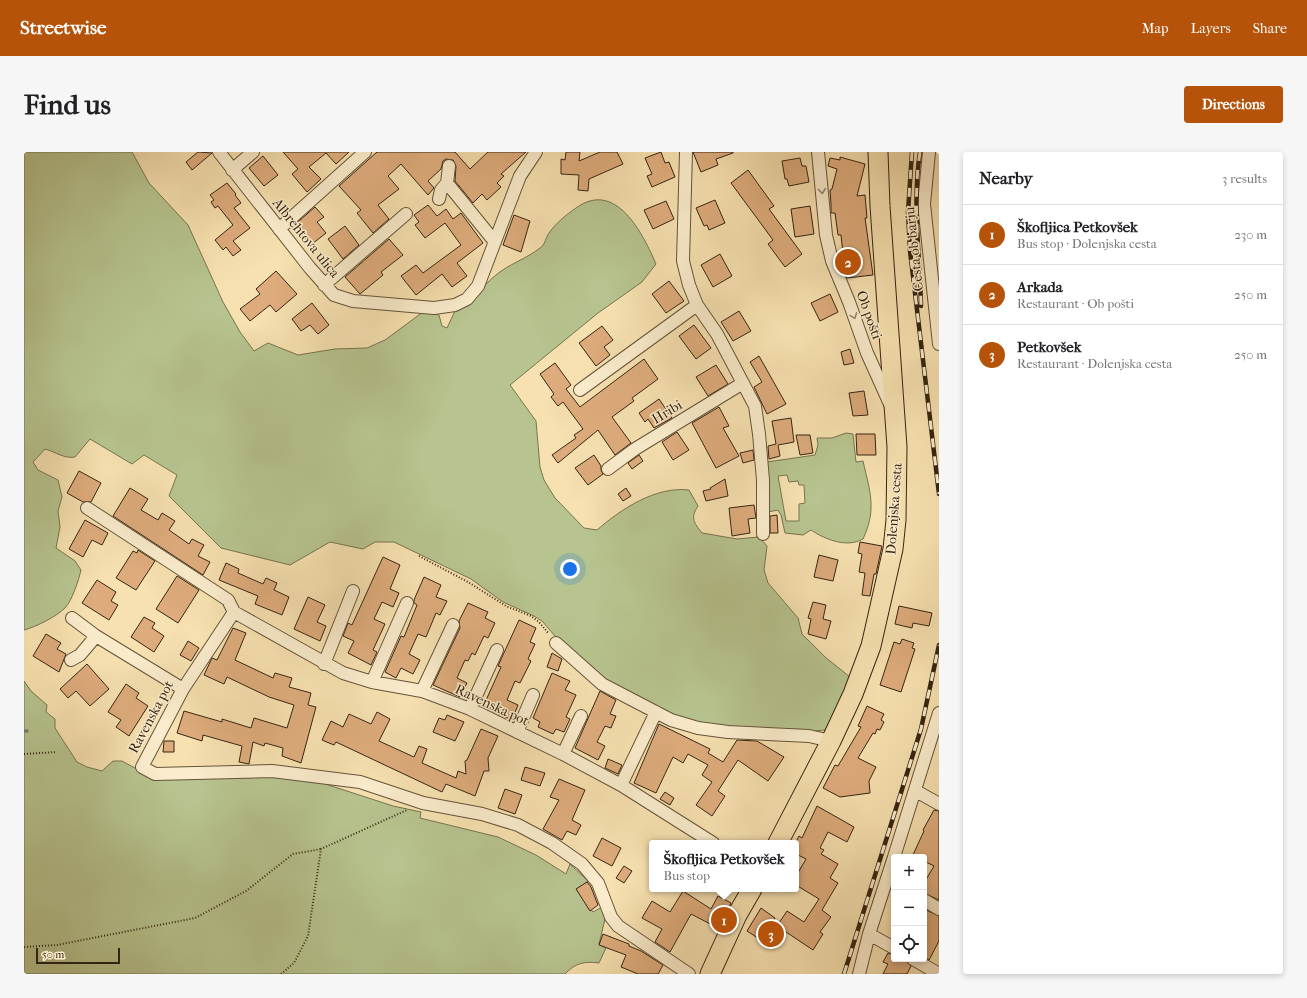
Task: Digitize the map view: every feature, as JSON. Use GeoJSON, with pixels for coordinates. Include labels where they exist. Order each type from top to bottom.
{"type":"FeatureCollection","features":[{"type":"Feature","properties":{"kind":"main road","name":"Dolenjska cesta"},"geometry":{"type":"LineString","coordinates":[[780,840],[831,742],[854,694],[871,646],[893,549],[896,520],[897,479],[896,414],[880,206],[878,152]]}},
{"type":"Feature","properties":{"kind":"main road"},"geometry":{"type":"LineString","coordinates":[[710,974],[734,922],[750,892]]}},
{"type":"Feature","properties":{"kind":"street","name":"Albrehtova ulica"},"geometry":{"type":"LineString","coordinates":[[219,152],[324,285],[334,295],[353,301],[434,308],[455,305],[467,299],[478,286],[520,176],[536,152]]}},
{"type":"Feature","properties":{"kind":"street"},"geometry":{"type":"LineString","coordinates":[[232,170],[253,152]]}},
{"type":"Feature","properties":{"kind":"street"},"geometry":{"type":"LineString","coordinates":[[279,229],[365,152]]}},
{"type":"Feature","properties":{"kind":"street"},"geometry":{"type":"LineString","coordinates":[[686,152],[683,261],[688,285],[697,305],[717,334],[755,406],[763,480],[763,534]]}},
{"type":"Feature","properties":{"kind":"street","name":"Ob pošti"},"geometry":{"type":"LineString","coordinates":[[818,152],[826,235],[832,261],[849,302],[867,353],[896,414]]}},
{"type":"Feature","properties":{"kind":"street","name":"Cesta ob barju"},"geometry":{"type":"LineString","coordinates":[[929,152],[924,204],[935,266],[939,344]]}},
{"type":"Feature","properties":{"kind":"street"},"geometry":{"type":"LineString","coordinates":[[439,198],[441,190],[447,184],[449,166]]}},
{"type":"Feature","properties":{"kind":"street"},"geometry":{"type":"LineString","coordinates":[[447,184],[495,242]]}},
{"type":"Feature","properties":{"kind":"street"},"geometry":{"type":"LineString","coordinates":[[324,285],[406,214]]}},
{"type":"Feature","properties":{"kind":"street"},"geometry":{"type":"LineString","coordinates":[[580,390],[697,305]]}},
{"type":"Feature","properties":{"kind":"street","name":"Hribi"},"geometry":{"type":"LineString","coordinates":[[608,469],[635,449],[743,383]]}},
{"type":"Feature","properties":{"kind":"street"},"geometry":{"type":"LineString","coordinates":[[87,508],[228,600],[234,612]]}},
{"type":"Feature","properties":{"kind":"street"},"geometry":{"type":"LineString","coordinates":[[324,664],[352,591]]}},
{"type":"Feature","properties":{"kind":"street"},"geometry":{"type":"LineString","coordinates":[[372,682],[408,603]]}},
{"type":"Feature","properties":{"kind":"street","name":"Ravenska pot"},"geometry":{"type":"LineString","coordinates":[[689,974],[618,926],[611,917],[598,882],[582,864],[552,843],[518,825],[482,814],[423,803],[360,782],[272,771],[155,774],[142,767],[183,689],[234,612],[324,664],[343,673],[372,682],[422,691],[470,709],[563,754],[621,785],[707,840]]}},
{"type":"Feature","properties":{"kind":"street"},"geometry":{"type":"LineString","coordinates":[[72,618],[96,636],[183,689]]}},
{"type":"Feature","properties":{"kind":"street"},"geometry":{"type":"LineString","coordinates":[[422,691],[453,625]]}},
{"type":"Feature","properties":{"kind":"street"},"geometry":{"type":"LineString","coordinates":[[71,660],[80,656],[96,636]]}},
{"type":"Feature","properties":{"kind":"street"},"geometry":{"type":"LineString","coordinates":[[556,643],[602,684],[671,720],[698,728],[728,732],[809,736],[831,742]]}},
{"type":"Feature","properties":{"kind":"street"},"geometry":{"type":"LineString","coordinates":[[470,709],[496,650]]}},
{"type":"Feature","properties":{"kind":"street"},"geometry":{"type":"LineString","coordinates":[[516,732],[533,695]]}},
{"type":"Feature","properties":{"kind":"street"},"geometry":{"type":"LineString","coordinates":[[621,785],[656,712]]}},
{"type":"Feature","properties":{"kind":"street"},"geometry":{"type":"LineString","coordinates":[[895,854],[916,791],[936,740],[939,713]]}},
{"type":"Feature","properties":{"kind":"street"},"geometry":{"type":"LineString","coordinates":[[563,754],[581,716]]}},
{"type":"Feature","properties":{"kind":"street"},"geometry":{"type":"LineString","coordinates":[[916,791],[939,804]]}},
{"type":"Feature","properties":{"kind":"street"},"geometry":{"type":"LineString","coordinates":[[859,974],[869,934],[890,881]]}},
{"type":"Feature","properties":{"kind":"street"},"geometry":{"type":"LineString","coordinates":[[927,902],[939,909]]}},
{"type":"Feature","properties":{"kind":"street"},"geometry":{"type":"LineString","coordinates":[[869,934],[891,946]]}},
{"type":"Feature","properties":{"kind":"street"},"geometry":{"type":"LineString","coordinates":[[918,962],[939,974]]}},
{"type":"Feature","properties":{"kind":"path"},"geometry":{"type":"LineString","coordinates":[[419,556],[468,582],[506,606],[531,616],[539,622],[556,643]]}},
{"type":"Feature","properties":{"kind":"path"},"geometry":{"type":"LineString","coordinates":[[24,754],[57,752]]}},
{"type":"Feature","properties":{"kind":"path"},"geometry":{"type":"LineString","coordinates":[[24,947],[57,945],[195,918],[246,891],[293,854],[321,849],[423,803]]}},
{"type":"Feature","properties":{"kind":"path"},"geometry":{"type":"LineString","coordinates":[[281,974],[294,964],[308,936],[321,849]]}},
{"type":"Feature","properties":{"kind":"green space"},"geometry":{"type":"Polygon","coordinates":[[[24,152],[132,152],[149,183],[188,225],[223,302],[240,332],[254,351],[268,343],[298,355],[335,349],[367,348],[385,340],[423,312],[439,315],[442,326],[447,328],[455,311],[472,300],[491,279],[501,271],[542,247],[548,235],[561,219],[573,210],[590,201],[604,200],[615,205],[636,225],[656,264],[642,282],[598,313],[510,385],[536,421],[540,467],[544,480],[555,498],[584,528],[597,530],[628,507],[652,495],[677,490],[689,490],[698,506],[694,514],[694,520],[702,533],[737,539],[759,537],[767,546],[764,570],[768,583],[798,618],[802,634],[825,657],[850,677],[835,713],[825,730],[788,733],[694,726],[601,679],[573,657],[542,621],[534,616],[503,602],[471,579],[394,542],[375,542],[363,549],[330,542],[290,565],[221,548],[169,496],[177,475],[144,455],[132,464],[90,439],[75,457],[64,456],[45,449],[33,462],[38,470],[58,480],[62,497],[58,511],[60,527],[56,548],[75,561],[81,570],[73,595],[68,605],[46,621],[24,630],[24,152]]]}},
{"type":"Feature","properties":{"kind":"green space"},"geometry":{"type":"Polygon","coordinates":[[[846,433],[853,434],[856,462],[863,461],[870,491],[871,509],[870,519],[863,539],[857,542],[837,542],[823,537],[811,530],[803,535],[785,533],[781,515],[778,510],[768,512],[767,462],[815,455],[818,445],[817,438],[832,438],[846,433]],[[787,475],[778,476],[786,521],[799,521],[799,504],[805,503],[804,485],[799,485],[798,481],[789,482],[787,475]]]}},
{"type":"Feature","properties":{"kind":"green space"},"geometry":{"type":"Polygon","coordinates":[[[24,681],[31,691],[47,705],[46,712],[55,719],[55,728],[77,762],[87,767],[102,771],[113,761],[122,761],[146,774],[307,778],[393,806],[421,812],[420,818],[498,837],[536,855],[566,874],[570,864],[588,881],[577,890],[593,912],[602,907],[605,919],[599,944],[606,948],[599,963],[589,962],[576,965],[565,974],[24,974],[24,681]]]}},
{"type":"Feature","properties":{"kind":"building"},"geometry":{"type":"Polygon","coordinates":[[[198,152],[212,153],[192,170],[186,162],[198,152]]]}},
{"type":"Feature","properties":{"kind":"building"},"geometry":{"type":"Polygon","coordinates":[[[283,152],[349,152],[336,164],[326,153],[309,167],[321,179],[307,192],[292,174],[298,169],[283,152]]]}},
{"type":"Feature","properties":{"kind":"building"},"geometry":{"type":"Polygon","coordinates":[[[377,152],[455,152],[470,169],[488,152],[526,152],[501,174],[504,176],[497,183],[501,187],[487,200],[482,194],[473,203],[455,181],[456,166],[453,160],[446,159],[443,161],[441,169],[428,181],[434,188],[428,195],[401,164],[388,176],[399,189],[378,205],[389,219],[373,233],[357,213],[361,210],[339,186],[377,152]]]}},
{"type":"Feature","properties":{"kind":"building"},"geometry":{"type":"Polygon","coordinates":[[[566,152],[580,152],[579,161],[600,152],[617,152],[623,164],[589,179],[588,191],[578,190],[579,175],[561,174],[561,159],[565,160],[566,152]]]}},
{"type":"Feature","properties":{"kind":"building"},"geometry":{"type":"Polygon","coordinates":[[[661,152],[665,163],[669,162],[675,177],[652,187],[647,176],[652,174],[645,158],[661,152]]]}},
{"type":"Feature","properties":{"kind":"building"},"geometry":{"type":"Polygon","coordinates":[[[693,152],[733,153],[716,159],[718,165],[701,172],[693,152]]]}},
{"type":"Feature","properties":{"kind":"building"},"geometry":{"type":"Polygon","coordinates":[[[263,156],[278,175],[264,186],[249,168],[263,156]]]}},
{"type":"Feature","properties":{"kind":"building"},"geometry":{"type":"Polygon","coordinates":[[[840,157],[865,164],[857,196],[865,195],[867,218],[865,218],[873,275],[847,278],[845,272],[841,235],[838,235],[835,213],[831,213],[830,190],[832,189],[837,169],[828,166],[830,158],[840,160],[840,157]]]}},
{"type":"Feature","properties":{"kind":"building"},"geometry":{"type":"Polygon","coordinates":[[[800,158],[802,166],[806,166],[809,182],[789,186],[787,179],[785,179],[782,161],[800,158]]]}},
{"type":"Feature","properties":{"kind":"building"},"geometry":{"type":"Polygon","coordinates":[[[748,170],[774,206],[769,209],[802,254],[785,267],[768,244],[773,240],[731,183],[748,170]]]}},
{"type":"Feature","properties":{"kind":"building"},"geometry":{"type":"Polygon","coordinates":[[[227,183],[241,203],[234,208],[250,228],[233,241],[241,250],[233,256],[226,247],[223,250],[215,240],[233,225],[218,206],[215,208],[211,202],[214,200],[210,195],[227,183]]]}},
{"type":"Feature","properties":{"kind":"building"},"geometry":{"type":"Polygon","coordinates":[[[715,200],[725,223],[709,230],[707,225],[704,226],[696,208],[715,200]]]}},
{"type":"Feature","properties":{"kind":"building"},"geometry":{"type":"Polygon","coordinates":[[[666,201],[674,219],[653,229],[644,210],[666,201]]]}},
{"type":"Feature","properties":{"kind":"building"},"geometry":{"type":"Polygon","coordinates":[[[428,205],[437,216],[446,209],[453,219],[461,213],[483,243],[457,263],[467,276],[452,287],[442,274],[416,295],[401,276],[416,265],[423,273],[461,245],[445,223],[425,238],[415,225],[419,222],[414,215],[428,205]]]}},
{"type":"Feature","properties":{"kind":"building"},"geometry":{"type":"Polygon","coordinates":[[[810,206],[814,234],[795,237],[791,209],[810,206]]]}},
{"type":"Feature","properties":{"kind":"building"},"geometry":{"type":"Polygon","coordinates":[[[315,207],[324,217],[317,222],[326,233],[311,245],[303,236],[301,238],[292,227],[315,207]]]}},
{"type":"Feature","properties":{"kind":"building"},"geometry":{"type":"Polygon","coordinates":[[[514,215],[530,221],[521,252],[503,245],[514,215]]]}},
{"type":"Feature","properties":{"kind":"building"},"geometry":{"type":"Polygon","coordinates":[[[345,226],[359,245],[343,259],[328,239],[345,226]]]}},
{"type":"Feature","properties":{"kind":"building"},"geometry":{"type":"Polygon","coordinates":[[[389,239],[403,255],[381,272],[383,275],[360,294],[345,277],[389,239]]]}},
{"type":"Feature","properties":{"kind":"building"},"geometry":{"type":"Polygon","coordinates":[[[720,254],[732,276],[713,287],[701,265],[720,254]]]}},
{"type":"Feature","properties":{"kind":"building"},"geometry":{"type":"Polygon","coordinates":[[[276,271],[297,294],[276,312],[270,305],[250,321],[240,309],[260,294],[256,289],[276,271]]]}},
{"type":"Feature","properties":{"kind":"building"},"geometry":{"type":"Polygon","coordinates":[[[669,281],[684,301],[666,313],[652,294],[669,281]]]}},
{"type":"Feature","properties":{"kind":"building"},"geometry":{"type":"Polygon","coordinates":[[[830,294],[838,312],[820,321],[811,303],[830,294]]]}},
{"type":"Feature","properties":{"kind":"building"},"geometry":{"type":"Polygon","coordinates":[[[312,303],[329,325],[318,334],[310,325],[301,331],[292,319],[312,303]]]}},
{"type":"Feature","properties":{"kind":"building"},"geometry":{"type":"Polygon","coordinates":[[[739,311],[751,331],[733,341],[721,322],[739,311]]]}},
{"type":"Feature","properties":{"kind":"building"},"geometry":{"type":"Polygon","coordinates":[[[694,325],[711,348],[696,359],[679,336],[694,325]]]}},
{"type":"Feature","properties":{"kind":"building"},"geometry":{"type":"Polygon","coordinates":[[[602,326],[613,340],[604,347],[610,355],[596,366],[579,343],[602,326]]]}},
{"type":"Feature","properties":{"kind":"building"},"geometry":{"type":"Polygon","coordinates":[[[850,349],[854,363],[844,365],[841,352],[850,349]]]}},
{"type":"Feature","properties":{"kind":"building"},"geometry":{"type":"Polygon","coordinates":[[[759,356],[786,404],[767,414],[754,387],[762,382],[750,362],[759,356]]]}},
{"type":"Feature","properties":{"kind":"building"},"geometry":{"type":"Polygon","coordinates":[[[644,359],[658,379],[632,398],[634,401],[612,417],[631,443],[615,455],[598,430],[558,463],[552,455],[576,438],[574,435],[583,429],[563,402],[558,406],[551,397],[554,394],[540,374],[555,363],[571,385],[566,389],[580,407],[644,359]]]}},
{"type":"Feature","properties":{"kind":"building"},"geometry":{"type":"Polygon","coordinates":[[[716,365],[728,384],[708,396],[696,377],[716,365]]]}},
{"type":"Feature","properties":{"kind":"building"},"geometry":{"type":"Polygon","coordinates":[[[864,391],[868,415],[853,416],[849,393],[864,391]]]}},
{"type":"Feature","properties":{"kind":"building"},"geometry":{"type":"Polygon","coordinates":[[[659,399],[672,418],[654,428],[648,419],[645,422],[639,413],[659,399]]]}},
{"type":"Feature","properties":{"kind":"building"},"geometry":{"type":"Polygon","coordinates":[[[719,407],[729,426],[723,428],[739,456],[716,468],[692,423],[719,407]]]}},
{"type":"Feature","properties":{"kind":"building"},"geometry":{"type":"Polygon","coordinates":[[[791,418],[794,442],[778,445],[780,456],[769,459],[768,446],[776,444],[772,421],[791,418]]]}},
{"type":"Feature","properties":{"kind":"building"},"geometry":{"type":"Polygon","coordinates":[[[677,432],[689,450],[673,460],[662,442],[677,432]]]}},
{"type":"Feature","properties":{"kind":"building"},"geometry":{"type":"Polygon","coordinates":[[[856,434],[875,434],[876,455],[857,455],[856,434]]]}},
{"type":"Feature","properties":{"kind":"building"},"geometry":{"type":"Polygon","coordinates":[[[796,435],[810,435],[813,453],[800,455],[796,435]]]}},
{"type":"Feature","properties":{"kind":"building"},"geometry":{"type":"Polygon","coordinates":[[[753,450],[754,460],[743,463],[740,453],[753,450]]]}},
{"type":"Feature","properties":{"kind":"building"},"geometry":{"type":"Polygon","coordinates":[[[594,455],[601,466],[603,474],[588,485],[575,468],[594,455]]]}},
{"type":"Feature","properties":{"kind":"building"},"geometry":{"type":"Polygon","coordinates":[[[639,455],[643,461],[632,469],[628,463],[639,455]]]}},
{"type":"Feature","properties":{"kind":"building"},"geometry":{"type":"Polygon","coordinates":[[[79,471],[101,483],[91,502],[83,502],[67,493],[79,471]]]}},
{"type":"Feature","properties":{"kind":"building"},"geometry":{"type":"Polygon","coordinates":[[[725,479],[728,496],[706,501],[703,491],[711,489],[710,488],[725,479]]]}},
{"type":"Feature","properties":{"kind":"building"},"geometry":{"type":"Polygon","coordinates":[[[130,488],[148,499],[141,510],[158,520],[162,513],[175,521],[169,530],[189,544],[192,539],[204,545],[198,556],[210,562],[203,575],[113,516],[130,488]]]}},
{"type":"Feature","properties":{"kind":"building"},"geometry":{"type":"Polygon","coordinates":[[[626,488],[631,496],[623,501],[618,494],[626,488]]]}},
{"type":"Feature","properties":{"kind":"building"},"geometry":{"type":"Polygon","coordinates":[[[754,505],[756,518],[748,519],[750,533],[732,536],[729,508],[754,505]]]}},
{"type":"Feature","properties":{"kind":"building"},"geometry":{"type":"Polygon","coordinates":[[[777,515],[778,533],[770,533],[770,516],[777,515]]]}},
{"type":"Feature","properties":{"kind":"building"},"geometry":{"type":"Polygon","coordinates":[[[85,520],[108,533],[102,545],[92,540],[83,557],[69,549],[85,520]]]}},
{"type":"Feature","properties":{"kind":"building"},"geometry":{"type":"Polygon","coordinates":[[[860,542],[882,546],[876,574],[874,574],[870,596],[862,595],[865,573],[859,572],[862,554],[858,553],[860,542]]]}},
{"type":"Feature","properties":{"kind":"building"},"geometry":{"type":"Polygon","coordinates":[[[138,550],[155,561],[136,590],[116,578],[133,551],[137,553],[138,550]]]}},
{"type":"Feature","properties":{"kind":"building"},"geometry":{"type":"Polygon","coordinates":[[[819,555],[838,560],[833,581],[814,577],[819,555]]]}},
{"type":"Feature","properties":{"kind":"building"},"geometry":{"type":"Polygon","coordinates":[[[383,557],[400,565],[390,589],[399,593],[393,607],[382,602],[374,619],[385,624],[373,650],[377,652],[371,665],[348,653],[354,641],[343,636],[348,623],[352,625],[383,557]]]}},
{"type":"Feature","properties":{"kind":"building"},"geometry":{"type":"Polygon","coordinates":[[[226,563],[239,569],[238,573],[263,584],[266,578],[277,583],[274,590],[289,597],[282,615],[255,604],[258,596],[219,580],[226,563]]]}},
{"type":"Feature","properties":{"kind":"building"},"geometry":{"type":"Polygon","coordinates":[[[177,576],[199,590],[178,623],[156,609],[177,576]]]}},
{"type":"Feature","properties":{"kind":"building"},"geometry":{"type":"Polygon","coordinates":[[[424,577],[441,585],[436,597],[447,601],[440,615],[436,613],[426,637],[418,634],[409,654],[420,660],[413,674],[401,668],[396,678],[385,672],[401,636],[404,637],[417,605],[414,603],[414,600],[424,577]]]}},
{"type":"Feature","properties":{"kind":"building"},"geometry":{"type":"Polygon","coordinates":[[[97,580],[116,592],[111,601],[118,605],[109,620],[82,603],[97,580]]]}},
{"type":"Feature","properties":{"kind":"building"},"geometry":{"type":"Polygon","coordinates":[[[308,597],[325,605],[317,622],[326,626],[320,641],[294,629],[308,597]]]}},
{"type":"Feature","properties":{"kind":"building"},"geometry":{"type":"Polygon","coordinates":[[[813,602],[826,605],[823,619],[831,621],[826,639],[808,634],[811,619],[808,618],[813,602]]]}},
{"type":"Feature","properties":{"kind":"building"},"geometry":{"type":"Polygon","coordinates":[[[468,603],[488,612],[485,618],[495,623],[488,638],[484,636],[475,655],[472,653],[468,661],[465,660],[457,678],[467,683],[460,697],[433,685],[460,628],[459,621],[468,603]]]}},
{"type":"Feature","properties":{"kind":"building"},"geometry":{"type":"Polygon","coordinates":[[[899,606],[932,613],[929,626],[913,623],[912,628],[895,624],[899,606]]]}},
{"type":"Feature","properties":{"kind":"building"},"geometry":{"type":"Polygon","coordinates":[[[144,617],[155,623],[152,628],[164,636],[154,652],[131,637],[144,617]]]}},
{"type":"Feature","properties":{"kind":"building"},"geometry":{"type":"Polygon","coordinates":[[[519,620],[536,628],[530,642],[535,644],[528,659],[531,661],[520,683],[515,681],[507,700],[518,705],[512,720],[483,707],[501,667],[498,666],[519,620]]]}},
{"type":"Feature","properties":{"kind":"building"},"geometry":{"type":"Polygon","coordinates":[[[233,628],[246,633],[235,660],[273,678],[275,673],[292,678],[289,687],[311,693],[308,705],[316,707],[301,763],[282,756],[283,748],[265,743],[264,746],[253,742],[249,764],[239,762],[242,746],[203,735],[202,741],[177,733],[184,711],[222,722],[222,719],[251,728],[254,718],[287,728],[294,705],[269,697],[227,677],[224,684],[204,675],[212,658],[217,660],[233,628]]]}},
{"type":"Feature","properties":{"kind":"building"},"geometry":{"type":"Polygon","coordinates":[[[46,634],[61,643],[57,649],[66,654],[59,672],[33,656],[46,634]]]}},
{"type":"Feature","properties":{"kind":"building"},"geometry":{"type":"Polygon","coordinates":[[[902,639],[914,643],[912,648],[915,649],[901,692],[880,685],[894,642],[900,644],[902,639]]]}},
{"type":"Feature","properties":{"kind":"building"},"geometry":{"type":"Polygon","coordinates":[[[188,641],[199,648],[191,661],[180,655],[188,641]]]}},
{"type":"Feature","properties":{"kind":"building"},"geometry":{"type":"Polygon","coordinates":[[[552,653],[562,659],[558,671],[547,667],[552,653]]]}},
{"type":"Feature","properties":{"kind":"building"},"geometry":{"type":"Polygon","coordinates":[[[87,664],[109,689],[90,706],[76,691],[68,698],[60,689],[87,664]]]}},
{"type":"Feature","properties":{"kind":"building"},"geometry":{"type":"Polygon","coordinates":[[[552,673],[570,681],[565,690],[576,695],[566,717],[570,719],[564,732],[556,729],[553,734],[538,727],[540,722],[533,718],[552,673]]]}},
{"type":"Feature","properties":{"kind":"building"},"geometry":{"type":"Polygon","coordinates":[[[126,684],[139,693],[136,698],[148,706],[129,736],[116,727],[121,720],[108,712],[126,684]]]}},
{"type":"Feature","properties":{"kind":"building"},"geometry":{"type":"Polygon","coordinates":[[[600,691],[616,700],[610,714],[616,716],[611,728],[605,726],[597,742],[605,746],[598,760],[575,748],[600,691]]]}},
{"type":"Feature","properties":{"kind":"building"},"geometry":{"type":"Polygon","coordinates":[[[867,706],[884,714],[881,720],[884,722],[880,730],[877,729],[875,734],[873,733],[858,758],[876,767],[869,781],[870,793],[840,797],[823,788],[835,765],[838,766],[861,727],[858,726],[867,706]]]}},
{"type":"Feature","properties":{"kind":"building"},"geometry":{"type":"Polygon","coordinates":[[[377,712],[390,719],[379,741],[414,757],[419,746],[427,749],[422,763],[456,778],[458,771],[466,774],[465,761],[467,760],[481,729],[498,736],[488,758],[489,771],[484,771],[475,796],[446,784],[442,792],[336,742],[334,745],[322,740],[331,721],[343,727],[349,714],[371,724],[377,712]]]}},
{"type":"Feature","properties":{"kind":"building"},"geometry":{"type":"Polygon","coordinates":[[[447,715],[464,722],[455,741],[433,732],[439,718],[445,720],[447,715]]]}},
{"type":"Feature","properties":{"kind":"building"},"geometry":{"type":"Polygon","coordinates":[[[659,724],[710,749],[708,753],[723,762],[737,740],[757,741],[784,757],[768,781],[738,760],[718,791],[725,796],[712,816],[696,805],[712,782],[702,775],[708,765],[688,754],[683,763],[673,757],[656,793],[634,783],[659,724]]]}},
{"type":"Feature","properties":{"kind":"building"},"geometry":{"type":"Polygon","coordinates":[[[164,741],[174,741],[174,752],[163,752],[164,741]]]}},
{"type":"Feature","properties":{"kind":"building"},"geometry":{"type":"Polygon","coordinates":[[[608,759],[622,765],[618,774],[605,768],[608,759]]]}},
{"type":"Feature","properties":{"kind":"building"},"geometry":{"type":"Polygon","coordinates":[[[525,767],[545,773],[540,786],[521,780],[525,767]]]}},
{"type":"Feature","properties":{"kind":"building"},"geometry":{"type":"Polygon","coordinates":[[[559,779],[585,790],[572,820],[581,825],[576,835],[567,831],[562,840],[543,829],[559,800],[550,797],[559,779]]]}},
{"type":"Feature","properties":{"kind":"building"},"geometry":{"type":"Polygon","coordinates":[[[505,789],[522,795],[515,814],[498,808],[505,789]]]}},
{"type":"Feature","properties":{"kind":"building"},"geometry":{"type":"Polygon","coordinates":[[[665,792],[674,798],[670,805],[660,799],[665,792]]]}},
{"type":"Feature","properties":{"kind":"building"},"geometry":{"type":"Polygon","coordinates":[[[817,806],[854,827],[847,842],[828,832],[820,848],[824,850],[821,854],[838,864],[830,878],[838,883],[822,910],[831,917],[820,932],[823,934],[813,950],[777,926],[787,911],[804,922],[819,899],[799,887],[799,871],[806,859],[799,856],[799,840],[797,840],[799,836],[802,838],[817,806]]]}},
{"type":"Feature","properties":{"kind":"building"},"geometry":{"type":"Polygon","coordinates":[[[934,810],[939,811],[939,900],[927,894],[927,878],[934,866],[927,862],[927,854],[913,854],[924,831],[923,830],[934,810]]]}},
{"type":"Feature","properties":{"kind":"building"},"geometry":{"type":"Polygon","coordinates":[[[602,838],[621,848],[612,866],[593,856],[602,838]]]}},
{"type":"Feature","properties":{"kind":"building"},"geometry":{"type":"Polygon","coordinates":[[[624,866],[632,871],[624,883],[616,878],[624,866]]]}},
{"type":"Feature","properties":{"kind":"building"},"geometry":{"type":"Polygon","coordinates":[[[587,882],[591,887],[598,905],[590,911],[576,889],[587,882]]]}},
{"type":"Feature","properties":{"kind":"building"},"geometry":{"type":"Polygon","coordinates":[[[682,892],[711,909],[718,896],[731,903],[718,928],[691,914],[670,952],[655,942],[662,929],[642,918],[652,901],[670,912],[682,892]]]}},
{"type":"Feature","properties":{"kind":"building"},"geometry":{"type":"Polygon","coordinates":[[[761,908],[775,918],[761,940],[747,931],[761,908]]]}},
{"type":"Feature","properties":{"kind":"building"},"geometry":{"type":"Polygon","coordinates":[[[927,910],[939,916],[939,941],[929,960],[927,959],[927,910]]]}},
{"type":"Feature","properties":{"kind":"building"},"geometry":{"type":"Polygon","coordinates":[[[603,934],[629,944],[629,946],[641,951],[663,965],[658,974],[638,974],[621,967],[626,955],[599,945],[603,934]]]}},
{"type":"Feature","properties":{"kind":"building"},"geometry":{"type":"Polygon","coordinates":[[[888,953],[891,954],[891,962],[908,962],[911,966],[907,974],[883,974],[888,964],[883,962],[888,953]]]}},
{"type":"Feature","properties":{"kind":"railway"},"geometry":{"type":"LineString","coordinates":[[912,152],[908,212],[910,251],[939,494]]}},
{"type":"Feature","properties":{"kind":"railway"},"geometry":{"type":"LineString","coordinates":[[920,152],[917,190],[917,229],[921,306]]}},
{"type":"Feature","properties":{"kind":"railway"},"geometry":{"type":"LineString","coordinates":[[844,974],[921,729],[939,645]]}},
{"type":"Feature","properties":{"kind":"place","name":"Arkada"},"geometry":{"type":"Point","coordinates":[848,262]}},
{"type":"Feature","properties":{"kind":"place","name":"Škofljica Petkovšek"},"geometry":{"type":"Point","coordinates":[724,920]}},
{"type":"Feature","properties":{"kind":"place","name":"Petkovšek"},"geometry":{"type":"Point","coordinates":[771,934]}}]}
